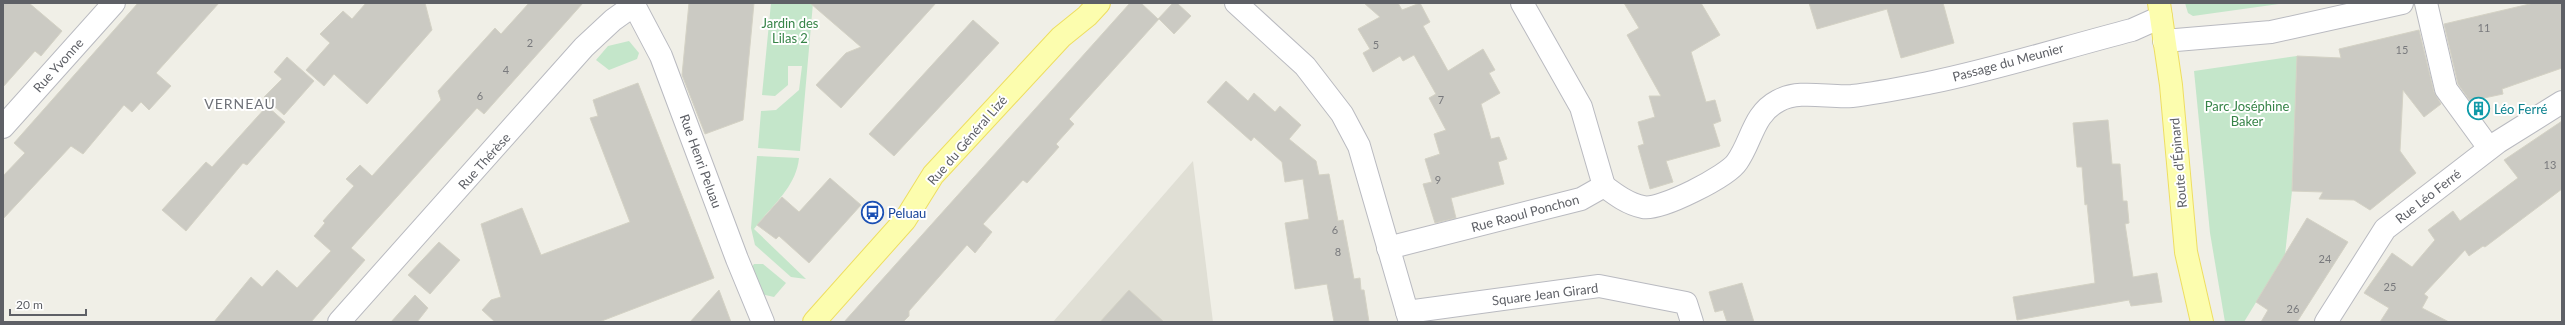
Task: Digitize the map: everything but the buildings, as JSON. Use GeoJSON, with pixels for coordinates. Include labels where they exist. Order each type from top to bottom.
{"type":"FeatureCollection","features":[{"type":"Feature","properties":{"kind":"main road","name":"Rue du Général Lizé"},"geometry":{"type":"LineString","coordinates":[[814,322],[905,220],[933,175],[1061,37],[1087,16],[1099,3]]}},
{"type":"Feature","properties":{"kind":"main road","name":"Route d'Épinard"},"geometry":{"type":"LineString","coordinates":[[2160,10],[2186,252],[2202,322]]}},
{"type":"Feature","properties":{"kind":"street","name":"Rue Yvonne"},"geometry":{"type":"LineString","coordinates":[[3,128],[114,3]]}},
{"type":"Feature","properties":{"kind":"street"},"geometry":{"type":"LineString","coordinates":[[1236,3],[1305,66],[1340,109],[1360,146],[1409,317]]}},
{"type":"Feature","properties":{"kind":"street"},"geometry":{"type":"LineString","coordinates":[[1522,3],[1581,107],[1604,186]]}},
{"type":"Feature","properties":{"kind":"street"},"geometry":{"type":"LineString","coordinates":[[2164,41],[2271,32],[2402,3]]}},
{"type":"Feature","properties":{"kind":"street"},"geometry":{"type":"LineString","coordinates":[[2426,3],[2446,89],[2489,148]]}},
{"type":"Feature","properties":{"kind":"street","name":"Rue Thérèse"},"geometry":{"type":"LineString","coordinates":[[339,322],[584,47],[612,20],[634,4]]}},
{"type":"Feature","properties":{"kind":"street","name":"Rue Henri Peluau"},"geometry":{"type":"LineString","coordinates":[[634,4],[661,56],[737,259],[763,322]]}},
{"type":"Feature","properties":{"kind":"street","name":"Passage du Meunier"},"geometry":{"type":"LineString","coordinates":[[1604,186],[1625,201],[1645,208],[1669,202],[1722,174],[1737,163],[1756,122],[1764,110],[1779,100],[1796,94],[1852,96],[1933,82],[2132,30],[2160,10]]}},
{"type":"Feature","properties":{"kind":"street","name":"Rue Léo Ferré"},"geometry":{"type":"LineString","coordinates":[[2326,322],[2385,229],[2489,148],[2562,102]]}},
{"type":"Feature","properties":{"kind":"street","name":"Rue Raoul Ponchon"},"geometry":{"type":"LineString","coordinates":[[1388,248],[1581,199],[1604,186]]}},
{"type":"Feature","properties":{"kind":"street","name":"Square Jean Girard"},"geometry":{"type":"LineString","coordinates":[[1409,317],[1599,286],[1686,303],[1692,322]]}},
{"type":"Feature","properties":{"kind":"shaded area"},"geometry":{"type":"Polygon","coordinates":[[[1193,161],[1213,322],[1053,322],[1193,161]]]}},
{"type":"Feature","properties":{"kind":"green space","name":"Jardin des Lilas 2"},"geometry":{"type":"Polygon","coordinates":[[[771,3],[813,3],[800,151],[758,148],[761,111],[776,110],[799,90],[802,66],[788,66],[788,85],[775,96],[762,95],[771,3]]]}},
{"type":"Feature","properties":{"kind":"green space"},"geometry":{"type":"Polygon","coordinates":[[[2185,3],[2286,3],[2193,16],[2188,13],[2185,3]]]}},
{"type":"Feature","properties":{"kind":"green space"},"geometry":{"type":"Polygon","coordinates":[[[629,41],[639,53],[637,59],[609,70],[596,60],[608,46],[629,41]]]}},
{"type":"Feature","properties":{"kind":"green space","name":"Parc Joséphine Baker"},"geometry":{"type":"Polygon","coordinates":[[[2297,56],[2292,191],[2285,255],[2244,322],[2225,322],[2210,233],[2194,71],[2297,56]]]}},
{"type":"Feature","properties":{"kind":"green space"},"geometry":{"type":"Polygon","coordinates":[[[757,156],[799,158],[797,169],[788,188],[754,229],[806,279],[791,277],[755,245],[751,228],[757,156]]]}},
{"type":"Feature","properties":{"kind":"green space"},"geometry":{"type":"Polygon","coordinates":[[[754,264],[763,264],[786,283],[774,297],[757,293],[750,270],[754,264]]]}},
{"type":"Feature","properties":{"kind":"place","name":"Léo Ferré"},"geometry":{"type":"Point","coordinates":[2479,109]}},
{"type":"Feature","properties":{"kind":"place","name":"Peluau"},"geometry":{"type":"Point","coordinates":[873,213]}},
{"type":"Feature","properties":{"kind":"district","name":"VERNEAU"},"geometry":{"type":"Point","coordinates":[240,103]}}]}
